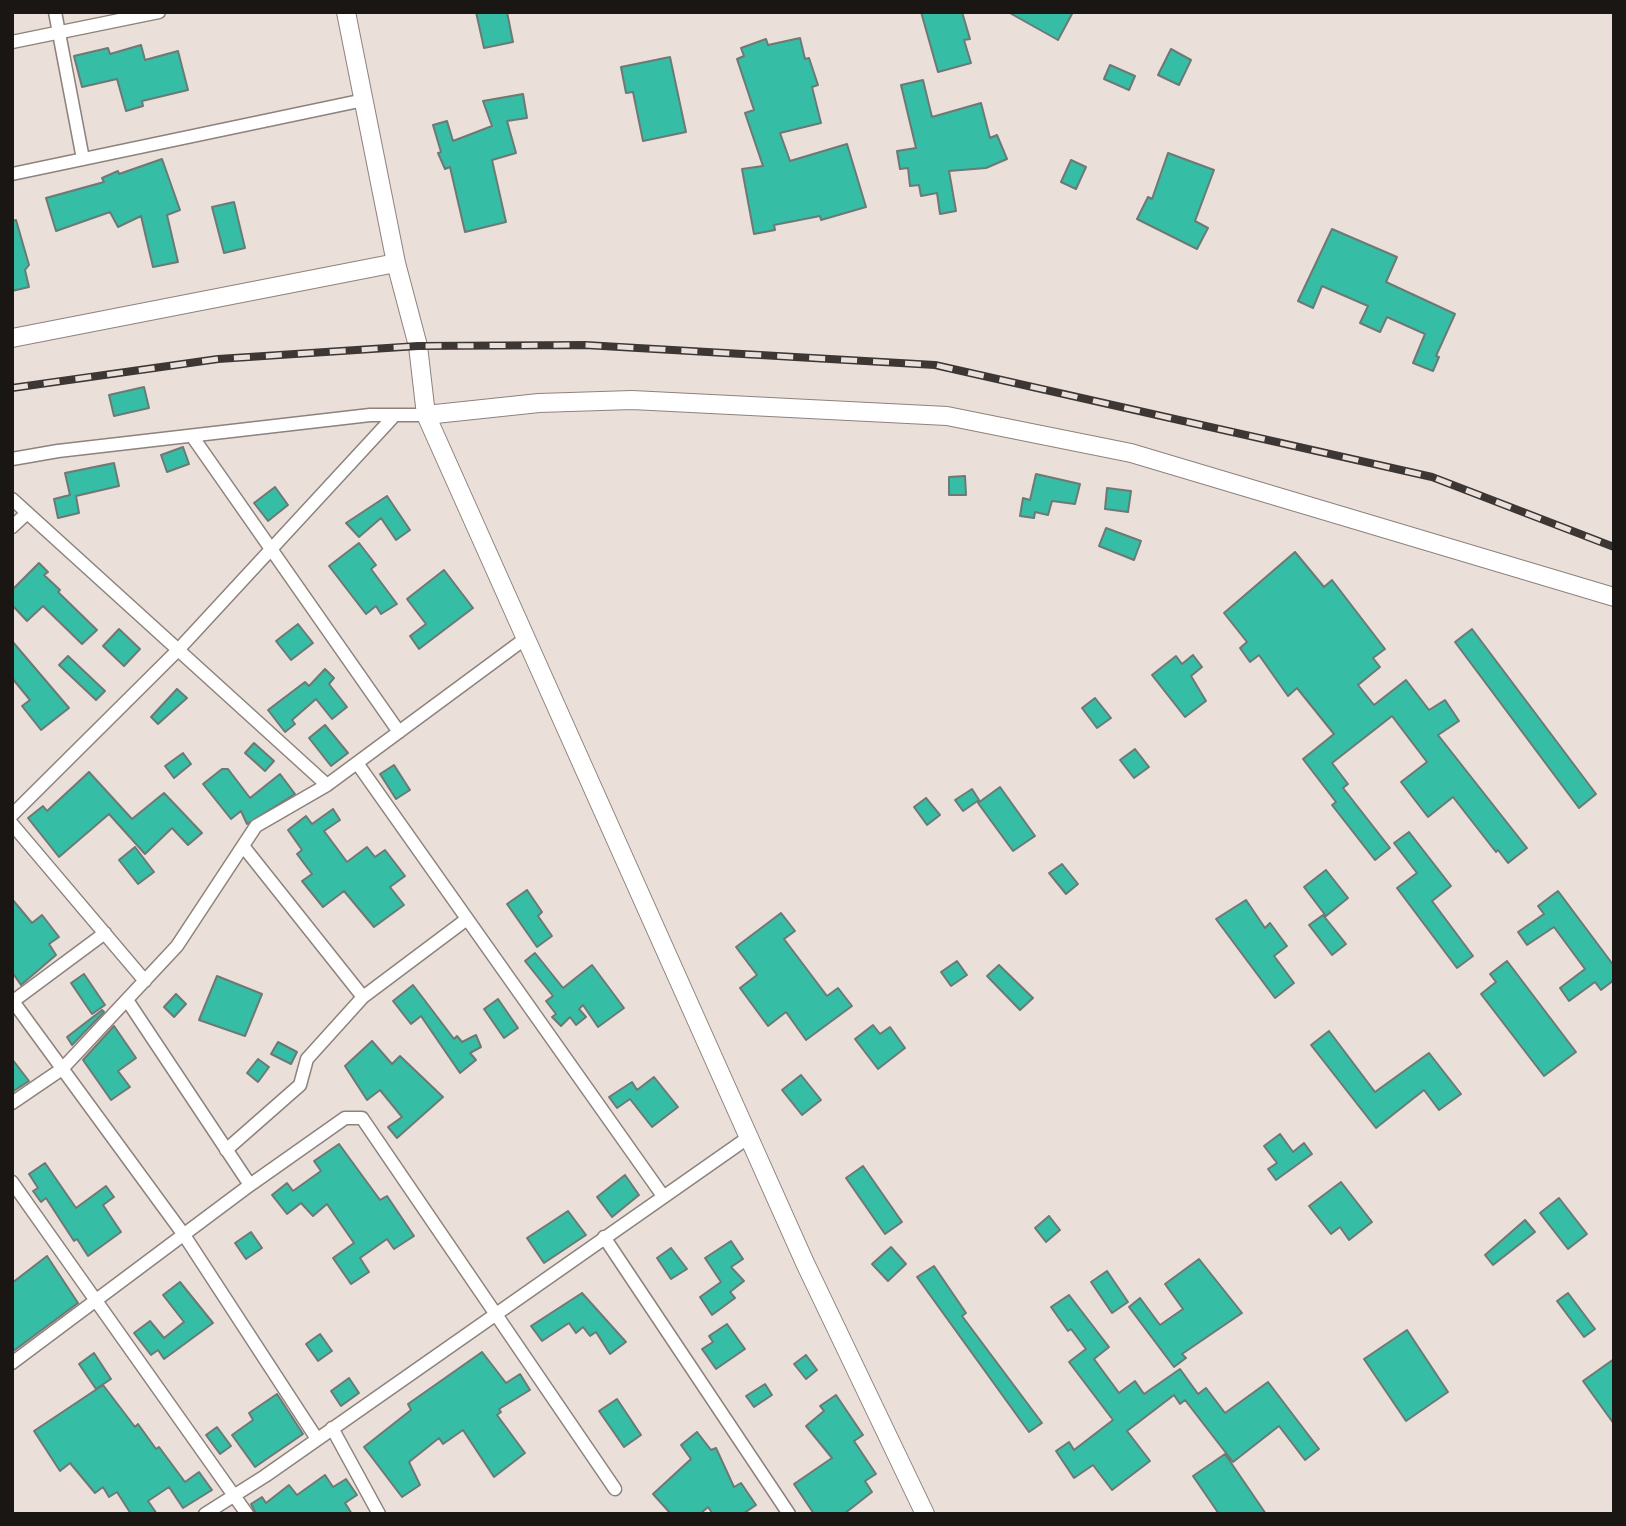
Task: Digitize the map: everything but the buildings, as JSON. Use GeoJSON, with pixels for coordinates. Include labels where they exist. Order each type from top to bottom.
{"type":"FeatureCollection","features":[{"type":"Feature","properties":{"kind":"main road"},"geometry":{"type":"LineString","coordinates":[[346,12],[396,262],[418,346],[426,415],[748,1137],[925,1514]]}},
{"type":"Feature","properties":{"kind":"main road"},"geometry":{"type":"LineString","coordinates":[[12,338],[396,262]]}},
{"type":"Feature","properties":{"kind":"main road"},"geometry":{"type":"LineString","coordinates":[[426,415],[539,403],[632,400],[947,416],[1131,453],[1614,597]]}},
{"type":"Feature","properties":{"kind":"street"},"geometry":{"type":"LineString","coordinates":[[55,12],[83,159]]}},
{"type":"Feature","properties":{"kind":"street"},"geometry":{"type":"LineString","coordinates":[[12,42],[159,12]]}},
{"type":"Feature","properties":{"kind":"street"},"geometry":{"type":"LineString","coordinates":[[12,174],[364,100]]}},
{"type":"Feature","properties":{"kind":"street"},"geometry":{"type":"LineString","coordinates":[[12,459],[370,415],[426,415]]}},
{"type":"Feature","properties":{"kind":"street"},"geometry":{"type":"LineString","coordinates":[[12,815],[178,650],[395,415]]}},
{"type":"Feature","properties":{"kind":"street"},"geometry":{"type":"LineString","coordinates":[[192,436],[399,732]]}},
{"type":"Feature","properties":{"kind":"street"},"geometry":{"type":"LineString","coordinates":[[12,499],[327,785]]}},
{"type":"Feature","properties":{"kind":"street"},"geometry":{"type":"LineString","coordinates":[[12,527],[27,513]]}},
{"type":"Feature","properties":{"kind":"street"},"geometry":{"type":"LineString","coordinates":[[12,1103],[62,1069],[177,946],[256,826],[327,785],[526,638]]}},
{"type":"Feature","properties":{"kind":"street"},"geometry":{"type":"LineString","coordinates":[[357,763],[663,1196]]}},
{"type":"Feature","properties":{"kind":"street"},"geometry":{"type":"LineString","coordinates":[[12,824],[145,981]]}},
{"type":"Feature","properties":{"kind":"street"},"geometry":{"type":"LineString","coordinates":[[243,846],[363,997]]}},
{"type":"Feature","properties":{"kind":"street"},"geometry":{"type":"LineString","coordinates":[[226,1150],[300,1085],[307,1059],[363,997],[467,919]]}},
{"type":"Feature","properties":{"kind":"street"},"geometry":{"type":"LineString","coordinates":[[105,933],[13,1001],[184,1235],[317,1439]]}},
{"type":"Feature","properties":{"kind":"street"},"geometry":{"type":"LineString","coordinates":[[127,1000],[250,1185]]}},
{"type":"Feature","properties":{"kind":"street"},"geometry":{"type":"LineString","coordinates":[[12,1363],[250,1185],[345,1118],[362,1118],[497,1312],[615,1489]]}},
{"type":"Feature","properties":{"kind":"street"},"geometry":{"type":"LineString","coordinates":[[205,1514],[317,1439],[748,1137]]}},
{"type":"Feature","properties":{"kind":"street"},"geometry":{"type":"LineString","coordinates":[[12,1182],[247,1514]]}},
{"type":"Feature","properties":{"kind":"street"},"geometry":{"type":"LineString","coordinates":[[604,1237],[789,1514]]}},
{"type":"Feature","properties":{"kind":"street"},"geometry":{"type":"LineString","coordinates":[[332,1428],[379,1514]]}},
{"type":"Feature","properties":{"kind":"railway"},"geometry":{"type":"LineString","coordinates":[[12,388],[218,359],[418,346],[585,345],[935,365],[1432,477],[1614,547]]}}]}
